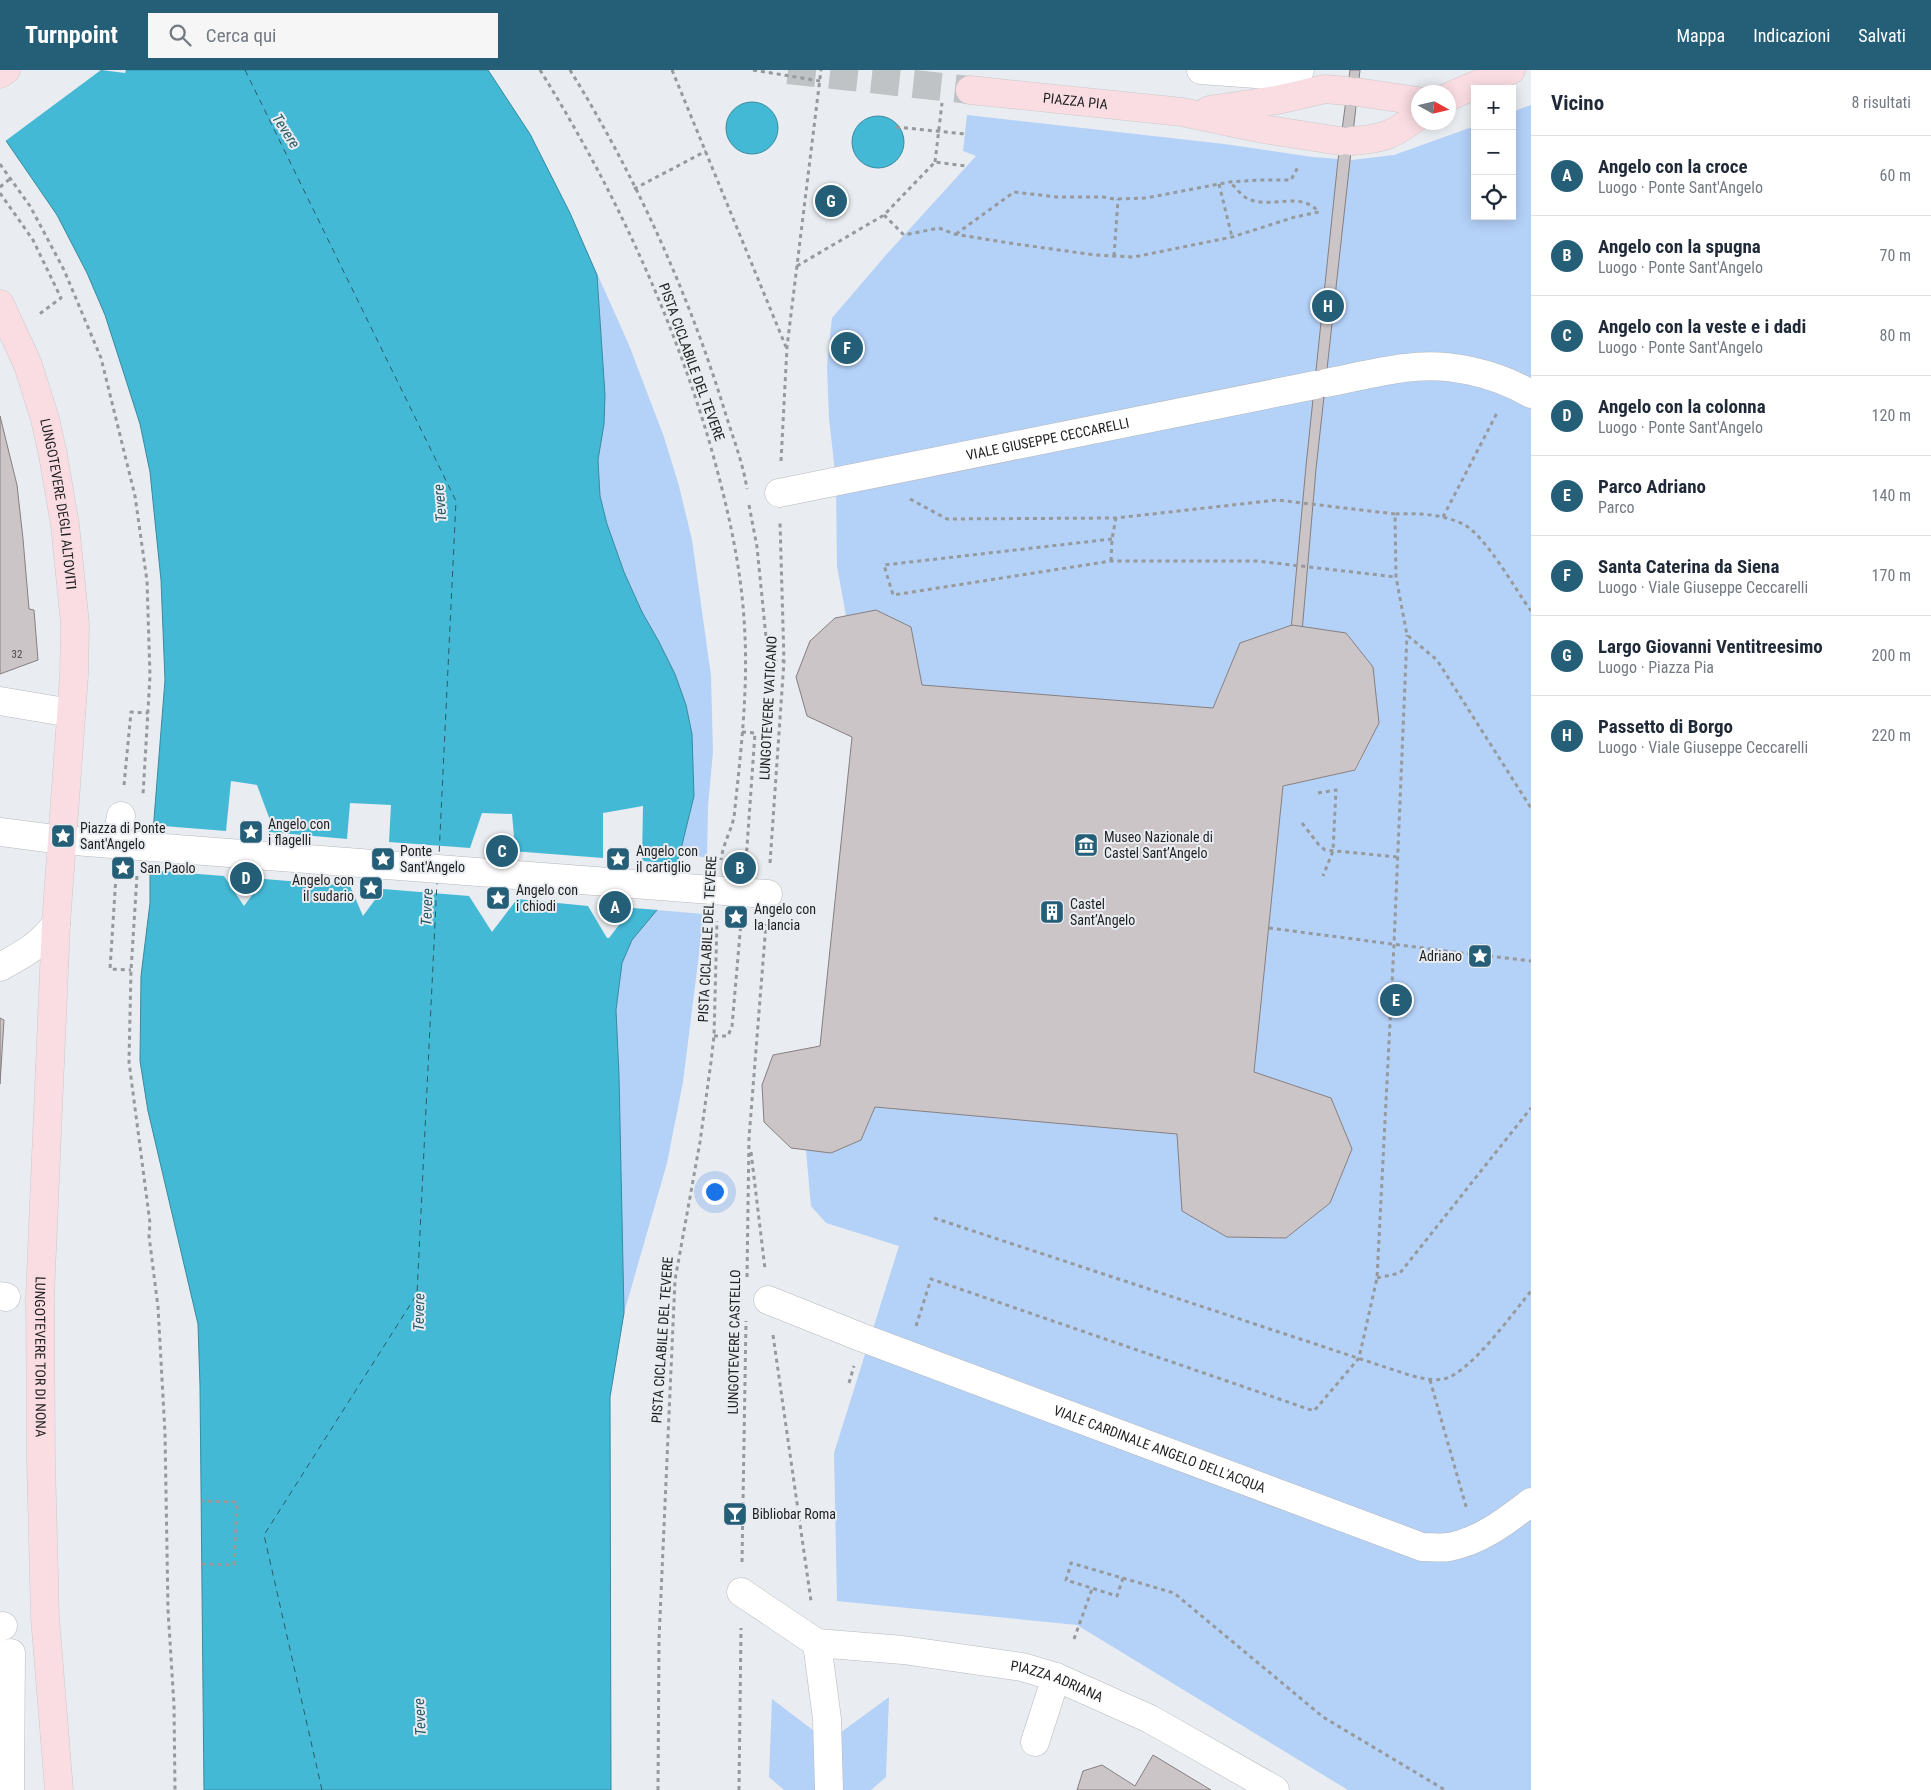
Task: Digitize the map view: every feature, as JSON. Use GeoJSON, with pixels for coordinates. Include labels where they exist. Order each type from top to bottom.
{"type":"FeatureCollection","features":[{"type":"Feature","properties":{"kind":"main road"},"geometry":{"type":"LineString","coordinates":[[0,74],[6,70]]}},
{"type":"Feature","properties":{"kind":"main road"},"geometry":{"type":"LineString","coordinates":[[1456,94],[1511,70]]}},
{"type":"Feature","properties":{"kind":"main road"},"geometry":{"type":"LineString","coordinates":[[1336,86],[1411,100]]}},
{"type":"Feature","properties":{"kind":"main road","name":"PIAZZA PIA"},"geometry":{"type":"LineString","coordinates":[[1182,112],[1262,103],[1336,86]]}},
{"type":"Feature","properties":{"kind":"main road","name":"PIAZZA PIA"},"geometry":{"type":"LineString","coordinates":[[970,90],[1182,112],[1263,129],[1346,141],[1384,137],[1411,121]]}},
{"type":"Feature","properties":{"kind":"main road","name":"LUNGOTEVERE DEGLI ALTOVITI"},"geometry":{"type":"LineString","coordinates":[[0,304],[28,365],[34,383],[45,419],[59,486],[67,545],[74,624],[74,676],[71,713]]}},
{"type":"Feature","properties":{"kind":"main road"},"geometry":{"type":"LineString","coordinates":[[56,924],[71,713]]}},
{"type":"Feature","properties":{"kind":"main road","name":"LUNGOTEVERE TOR DI NONA"},"geometry":{"type":"LineString","coordinates":[[56,924],[40,1296],[45,1617],[59,1790]]}},
{"type":"Feature","properties":{"kind":"street"},"geometry":{"type":"LineString","coordinates":[[1202,70],[1281,76],[1300,70]]}},
{"type":"Feature","properties":{"kind":"street","name":"VIALE GIUSEPPE CECCARELLI"},"geometry":{"type":"LineString","coordinates":[[779,493],[1407,368],[1431,366],[1491,376],[1512,383],[1531,394]]}},
{"type":"Feature","properties":{"kind":"street"},"geometry":{"type":"LineString","coordinates":[[0,702],[71,713]]}},
{"type":"Feature","properties":{"kind":"street"},"geometry":{"type":"LineString","coordinates":[[0,832],[62,840],[127,821],[768,894]]}},
{"type":"Feature","properties":{"kind":"street"},"geometry":{"type":"LineString","coordinates":[[0,967],[31,950],[46,937],[56,924]]}},
{"type":"Feature","properties":{"kind":"street","name":"VIALE CARDINALE ANGELO DELL'ACQUA"},"geometry":{"type":"LineString","coordinates":[[758,1293],[863,1338],[1422,1547],[1448,1547],[1475,1540],[1531,1502]]}},
{"type":"Feature","properties":{"kind":"street"},"geometry":{"type":"LineString","coordinates":[[741,1592],[817,1644],[827,1720],[829,1790]]}},
{"type":"Feature","properties":{"kind":"street","name":"PIAZZA ADRIANA"},"geometry":{"type":"LineString","coordinates":[[817,1644],[904,1650],[1022,1667],[1056,1677],[1150,1719],[1275,1790]]}},
{"type":"Feature","properties":{"kind":"street"},"geometry":{"type":"LineString","coordinates":[[5,1654],[12,1738],[10,1790]]}},
{"type":"Feature","properties":{"kind":"street"},"geometry":{"type":"LineString","coordinates":[[1035,1742],[1056,1677]]}},
{"type":"Feature","properties":{"kind":"path","name":"PISTA CICLABILE DEL TEVERE"},"geometry":{"type":"LineString","coordinates":[[540,70],[589,153],[636,244],[700,409],[723,491],[739,574],[745,636],[745,696],[734,816],[720,865]]}},
{"type":"Feature","properties":{"kind":"path"},"geometry":{"type":"LineString","coordinates":[[570,70],[612,145],[668,260],[707,359],[741,463],[747,493]]}},
{"type":"Feature","properties":{"kind":"path"},"geometry":{"type":"LineString","coordinates":[[672,70],[787,347]]}},
{"type":"Feature","properties":{"kind":"path"},"geometry":{"type":"LineString","coordinates":[[752,70],[820,81]]}},
{"type":"Feature","properties":{"kind":"path","name":"LUNGOTEVERE VATICANO"},"geometry":{"type":"LineString","coordinates":[[768,894],[784,661],[779,493],[787,347],[821,70]]}},
{"type":"Feature","properties":{"kind":"path"},"geometry":{"type":"LineString","coordinates":[[796,266],[884,215],[935,162],[943,96]]}},
{"type":"Feature","properties":{"kind":"path"},"geometry":{"type":"LineString","coordinates":[[896,127],[965,134]]}},
{"type":"Feature","properties":{"kind":"path"},"geometry":{"type":"LineString","coordinates":[[634,188],[706,151]]}},
{"type":"Feature","properties":{"kind":"path"},"geometry":{"type":"LineString","coordinates":[[935,162],[967,166]]}},
{"type":"Feature","properties":{"kind":"path"},"geometry":{"type":"LineString","coordinates":[[0,164],[30,206],[64,270],[101,358],[135,496],[147,581],[150,676],[148,713],[127,821]]}},
{"type":"Feature","properties":{"kind":"path"},"geometry":{"type":"LineString","coordinates":[[956,234],[1014,192],[1057,197],[1146,198],[1230,182],[1292,180],[1300,164]]}},
{"type":"Feature","properties":{"kind":"path"},"geometry":{"type":"LineString","coordinates":[[0,187],[11,178]]}},
{"type":"Feature","properties":{"kind":"path"},"geometry":{"type":"LineString","coordinates":[[884,215],[904,235],[939,228],[956,234],[1009,243],[1134,257],[1232,237],[1294,217],[1319,212],[1312,204],[1290,201],[1260,202],[1249,200],[1230,182]]}},
{"type":"Feature","properties":{"kind":"path"},"geometry":{"type":"LineString","coordinates":[[1219,184],[1232,237]]}},
{"type":"Feature","properties":{"kind":"path"},"geometry":{"type":"LineString","coordinates":[[0,193],[33,240],[61,298]]}},
{"type":"Feature","properties":{"kind":"path"},"geometry":{"type":"LineString","coordinates":[[1114,256],[1118,199]]}},
{"type":"Feature","properties":{"kind":"path"},"geometry":{"type":"LineString","coordinates":[[1443,517],[1497,412]]}},
{"type":"Feature","properties":{"kind":"path"},"geometry":{"type":"LineString","coordinates":[[905,497],[947,519],[1116,518],[1277,500],[1395,514],[1443,517],[1464,525],[1484,544],[1531,612]]}},
{"type":"Feature","properties":{"kind":"path"},"geometry":{"type":"LineString","coordinates":[[748,502],[757,547],[768,657],[772,660],[784,661]]}},
{"type":"Feature","properties":{"kind":"path"},"geometry":{"type":"LineString","coordinates":[[907,1354],[932,1279],[1314,1411],[1359,1358],[1377,1278],[1398,857],[1407,635],[1396,577],[1395,514]]}},
{"type":"Feature","properties":{"kind":"path"},"geometry":{"type":"LineString","coordinates":[[1111,562],[1112,539],[1116,518]]}},
{"type":"Feature","properties":{"kind":"path"},"geometry":{"type":"LineString","coordinates":[[1112,539],[884,565],[893,596],[1111,562],[1257,561],[1396,577]]}},
{"type":"Feature","properties":{"kind":"path"},"geometry":{"type":"LineString","coordinates":[[1407,635],[1437,660],[1531,808]]}},
{"type":"Feature","properties":{"kind":"path"},"geometry":{"type":"LineString","coordinates":[[127,821],[131,712],[148,713]]}},
{"type":"Feature","properties":{"kind":"path"},"geometry":{"type":"LineString","coordinates":[[742,732],[755,734],[747,843]]}},
{"type":"Feature","properties":{"kind":"path"},"geometry":{"type":"LineString","coordinates":[[1318,793],[1336,790],[1332,851],[1323,876]]}},
{"type":"Feature","properties":{"kind":"path"},"geometry":{"type":"LineString","coordinates":[[1302,823],[1322,848],[1332,851],[1398,857]]}},
{"type":"Feature","properties":{"kind":"path"},"geometry":{"type":"LineString","coordinates":[[117,872],[110,969],[131,970]]}},
{"type":"Feature","properties":{"kind":"path"},"geometry":{"type":"LineString","coordinates":[[138,872],[131,970],[129,1062],[150,1222],[149,1236],[158,1307],[164,1413],[168,1610],[174,1705],[175,1790]]}},
{"type":"Feature","properties":{"kind":"path","name":"LUNGOTEVERE CASTELLO"},"geometry":{"type":"LineString","coordinates":[[758,1293],[750,1138],[768,894]]}},
{"type":"Feature","properties":{"kind":"path","name":"PISTA CICLABILE DEL TEVERE"},"geometry":{"type":"LineString","coordinates":[[658,1790],[659,1639],[675,1280],[700,1142],[714,1036],[717,920]]}},
{"type":"Feature","properties":{"kind":"path"},"geometry":{"type":"LineString","coordinates":[[1269,928],[1469,954]]}},
{"type":"Feature","properties":{"kind":"path"},"geometry":{"type":"LineString","coordinates":[[714,1036],[728,1036],[732,1026],[739,939]]}},
{"type":"Feature","properties":{"kind":"path"},"geometry":{"type":"LineString","coordinates":[[1480,945],[1488,950],[1489,956],[1487,962],[1477,965],[1472,962],[1469,954],[1473,946],[1480,945]]}},
{"type":"Feature","properties":{"kind":"path"},"geometry":{"type":"LineString","coordinates":[[1489,956],[1531,962]]}},
{"type":"Feature","properties":{"kind":"path"},"geometry":{"type":"LineString","coordinates":[[1377,1278],[1400,1273],[1531,1108]]}},
{"type":"Feature","properties":{"kind":"path"},"geometry":{"type":"LineString","coordinates":[[750,1138],[758,1293],[817,1644]]}},
{"type":"Feature","properties":{"kind":"path"},"geometry":{"type":"LineString","coordinates":[[934,1218],[1409,1375],[1430,1380],[1446,1378],[1461,1370],[1489,1343],[1531,1291]]}},
{"type":"Feature","properties":{"kind":"path","name":"LUNGOTEVERE CASTELLO"},"geometry":{"type":"LineString","coordinates":[[739,1790],[746,1316]]}},
{"type":"Feature","properties":{"kind":"path"},"geometry":{"type":"LineString","coordinates":[[1430,1380],[1458,1480]]}},
{"type":"Feature","properties":{"kind":"path"},"geometry":{"type":"LineString","coordinates":[[202,1501],[237,1502],[234,1565],[202,1564]]}},
{"type":"Feature","properties":{"kind":"path"},"geometry":{"type":"LineString","coordinates":[[1123,1578],[1117,1596],[1066,1580],[1071,1563],[1123,1578],[1174,1593],[1323,1717],[1445,1790]]}},
{"type":"Feature","properties":{"kind":"path"},"geometry":{"type":"LineString","coordinates":[[1074,1639],[1092,1589]]}},
{"type":"Feature","properties":{"kind":"shaded area"},"geometry":{"type":"Polygon","coordinates":[[[488,70],[530,134],[570,213],[629,345],[664,437],[679,486],[692,540],[711,676],[713,752],[708,806],[707,858],[680,853],[666,846],[488,70]]]}},
{"type":"Feature","properties":{"kind":"shaded area"},"geometry":{"type":"Polygon","coordinates":[[[1531,105],[1531,1790],[1348,1790],[1077,1625],[837,1601],[834,1453],[899,1246],[826,1223],[811,1206],[806,1150],[831,1153],[861,1140],[875,1107],[1177,1134],[1182,1211],[1227,1237],[1286,1238],[1330,1203],[1352,1149],[1331,1098],[1254,1072],[1283,786],[1356,770],[1379,723],[1373,667],[1346,633],[1292,625],[1240,643],[1213,708],[922,685],[911,627],[876,610],[846,616],[837,566],[836,481],[829,418],[827,366],[832,318],[976,156],[963,151],[967,115],[1224,144],[1313,157],[1352,160],[1394,155],[1471,127],[1471,220],[1516,220],[1516,111],[1531,105]]]}},
{"type":"Feature","properties":{"kind":"shaded area"},"geometry":{"type":"Polygon","coordinates":[[[632,908],[704,914],[683,1082],[667,1163],[624,1313],[610,1397],[611,1790],[574,1790],[604,1054],[632,908]]]}},
{"type":"Feature","properties":{"kind":"shaded area"},"geometry":{"type":"Polygon","coordinates":[[[889,1697],[886,1777],[871,1790],[841,1790],[840,1733],[889,1697]]]}},
{"type":"Feature","properties":{"kind":"shaded area"},"geometry":{"type":"Polygon","coordinates":[[[772,1699],[818,1734],[817,1790],[784,1790],[769,1777],[772,1699]]]}},
{"type":"Feature","properties":{"kind":"water","name":"Tevere"},"geometry":{"type":"Polygon","coordinates":[[[0,70],[488,70],[530,134],[570,213],[597,275],[605,395],[604,424],[598,460],[600,496],[607,524],[624,572],[642,612],[675,674],[686,705],[692,734],[694,796],[672,877],[657,910],[632,940],[622,963],[616,1010],[624,1313],[610,1397],[611,1790],[204,1790],[198,1324],[148,1111],[140,1061],[141,976],[150,903],[150,870],[165,680],[161,580],[150,472],[140,424],[105,315],[87,273],[57,215],[0,132],[0,70]]]}},
{"type":"Feature","properties":{"kind":"water"},"geometry":{"type":"Polygon","coordinates":[[[747,102],[757,102],[771,109],[778,123],[778,133],[771,147],[757,154],[747,154],[737,150],[730,143],[726,133],[726,123],[730,113],[737,106],[747,102]]]}},
{"type":"Feature","properties":{"kind":"water"},"geometry":{"type":"Polygon","coordinates":[[[873,116],[883,116],[897,123],[904,137],[904,147],[897,161],[883,168],[873,168],[863,164],[856,157],[852,147],[852,137],[856,127],[863,120],[873,116]]]}},
{"type":"Feature","properties":{"kind":"pier"},"geometry":{"type":"Polygon","coordinates":[[[0,70],[101,70],[4,142],[0,137],[0,70]]]}},
{"type":"Feature","properties":{"kind":"pier"},"geometry":{"type":"Polygon","coordinates":[[[101,70],[126,70],[125,73],[101,70]]]}},
{"type":"Feature","properties":{"kind":"pier","name":"Ponte Sant'Angelo"},"geometry":{"type":"Polygon","coordinates":[[[231,781],[257,785],[270,820],[269,832],[347,839],[350,803],[391,805],[389,842],[470,848],[482,813],[512,814],[514,837],[512,851],[603,858],[603,813],[643,806],[642,861],[679,864],[659,910],[632,908],[609,938],[607,938],[588,906],[517,899],[492,932],[469,896],[383,889],[363,916],[350,886],[264,879],[244,906],[224,876],[147,870],[151,825],[226,831],[231,781]]]}},
{"type":"Feature","properties":{"kind":"building"},"geometry":{"type":"Polygon","coordinates":[[[1350,70],[1360,70],[1316,469],[1302,632],[1291,630],[1338,160],[1350,70]]]}},
{"type":"Feature","properties":{"kind":"building"},"geometry":{"type":"Polygon","coordinates":[[[0,416],[17,485],[29,609],[34,610],[38,660],[0,674],[0,416]]]}},
{"type":"Feature","properties":{"kind":"building","name":"Castel Sant’Angelo"},"geometry":{"type":"Polygon","coordinates":[[[876,610],[911,627],[922,685],[1213,708],[1240,643],[1292,625],[1346,633],[1373,667],[1379,723],[1355,770],[1283,786],[1254,1072],[1331,1098],[1352,1149],[1330,1203],[1286,1238],[1227,1237],[1182,1211],[1177,1134],[875,1107],[861,1140],[831,1153],[791,1148],[764,1122],[762,1085],[773,1055],[820,1046],[852,737],[807,716],[796,677],[810,641],[835,618],[876,610]]]}},
{"type":"Feature","properties":{"kind":"building"},"geometry":{"type":"Polygon","coordinates":[[[0,1018],[4,1020],[0,1084],[0,1018]]]}},
{"type":"Feature","properties":{"kind":"building"},"geometry":{"type":"Polygon","coordinates":[[[1153,1755],[1211,1790],[1077,1790],[1083,1771],[1102,1765],[1135,1786],[1153,1755]]]}},
{"type":"Feature","properties":{"kind":"ferry route"},"geometry":{"type":"LineString","coordinates":[[245,70],[456,501],[439,856]]}},
{"type":"Feature","properties":{"kind":"ferry route"},"geometry":{"type":"LineString","coordinates":[[322,1790],[264,1535],[417,1294],[437,882]]}},
{"type":"Feature","properties":{"kind":"tunnel"},"geometry":{"type":"LineString","coordinates":[[788,70],[970,90]]}},
{"type":"Feature","properties":{"kind":"place","name":"Largo Giovanni Ventitreesimo"},"geometry":{"type":"Point","coordinates":[831,201]}},
{"type":"Feature","properties":{"kind":"place","name":"Passetto di Borgo"},"geometry":{"type":"Point","coordinates":[1328,306]}},
{"type":"Feature","properties":{"kind":"place","name":"Santa Caterina da Siena"},"geometry":{"type":"Point","coordinates":[847,348]}},
{"type":"Feature","properties":{"kind":"place","name":"Angelo con i flagelli"},"geometry":{"type":"Point","coordinates":[251,832]}},
{"type":"Feature","properties":{"kind":"place","name":"Piazza di Ponte Sant'Angelo"},"geometry":{"type":"Point","coordinates":[63,836]}},
{"type":"Feature","properties":{"kind":"place","name":"Museo Nazionale di Castel Sant’Angelo"},"geometry":{"type":"Point","coordinates":[1086,845]}},
{"type":"Feature","properties":{"kind":"place","name":"Angelo con la veste e i dadi"},"geometry":{"type":"Point","coordinates":[502,851]}},
{"type":"Feature","properties":{"kind":"place","name":"Ponte Sant'Angelo"},"geometry":{"type":"Point","coordinates":[383,859]}},
{"type":"Feature","properties":{"kind":"place","name":"Angelo con il cartiglio"},"geometry":{"type":"Point","coordinates":[618,859]}},
{"type":"Feature","properties":{"kind":"place","name":"San Paolo"},"geometry":{"type":"Point","coordinates":[123,868]}},
{"type":"Feature","properties":{"kind":"place","name":"Angelo con la spugna"},"geometry":{"type":"Point","coordinates":[740,868]}},
{"type":"Feature","properties":{"kind":"place","name":"Angelo con la colonna"},"geometry":{"type":"Point","coordinates":[246,878]}},
{"type":"Feature","properties":{"kind":"place","name":"Angelo con il sudario"},"geometry":{"type":"Point","coordinates":[371,888]}},
{"type":"Feature","properties":{"kind":"place","name":"Angelo con i chiodi"},"geometry":{"type":"Point","coordinates":[498,898]}},
{"type":"Feature","properties":{"kind":"place","name":"Angelo con la croce"},"geometry":{"type":"Point","coordinates":[615,907]}},
{"type":"Feature","properties":{"kind":"place","name":"Castel Sant’Angelo"},"geometry":{"type":"Point","coordinates":[1052,912]}},
{"type":"Feature","properties":{"kind":"place","name":"Angelo con la lancia"},"geometry":{"type":"Point","coordinates":[736,917]}},
{"type":"Feature","properties":{"kind":"place","name":"Adriano"},"geometry":{"type":"Point","coordinates":[1480,956]}},
{"type":"Feature","properties":{"kind":"place","name":"Parco Adriano"},"geometry":{"type":"Point","coordinates":[1396,1000]}},
{"type":"Feature","properties":{"kind":"place","name":"Bibliobar Roma"},"geometry":{"type":"Point","coordinates":[735,1514]}}]}
